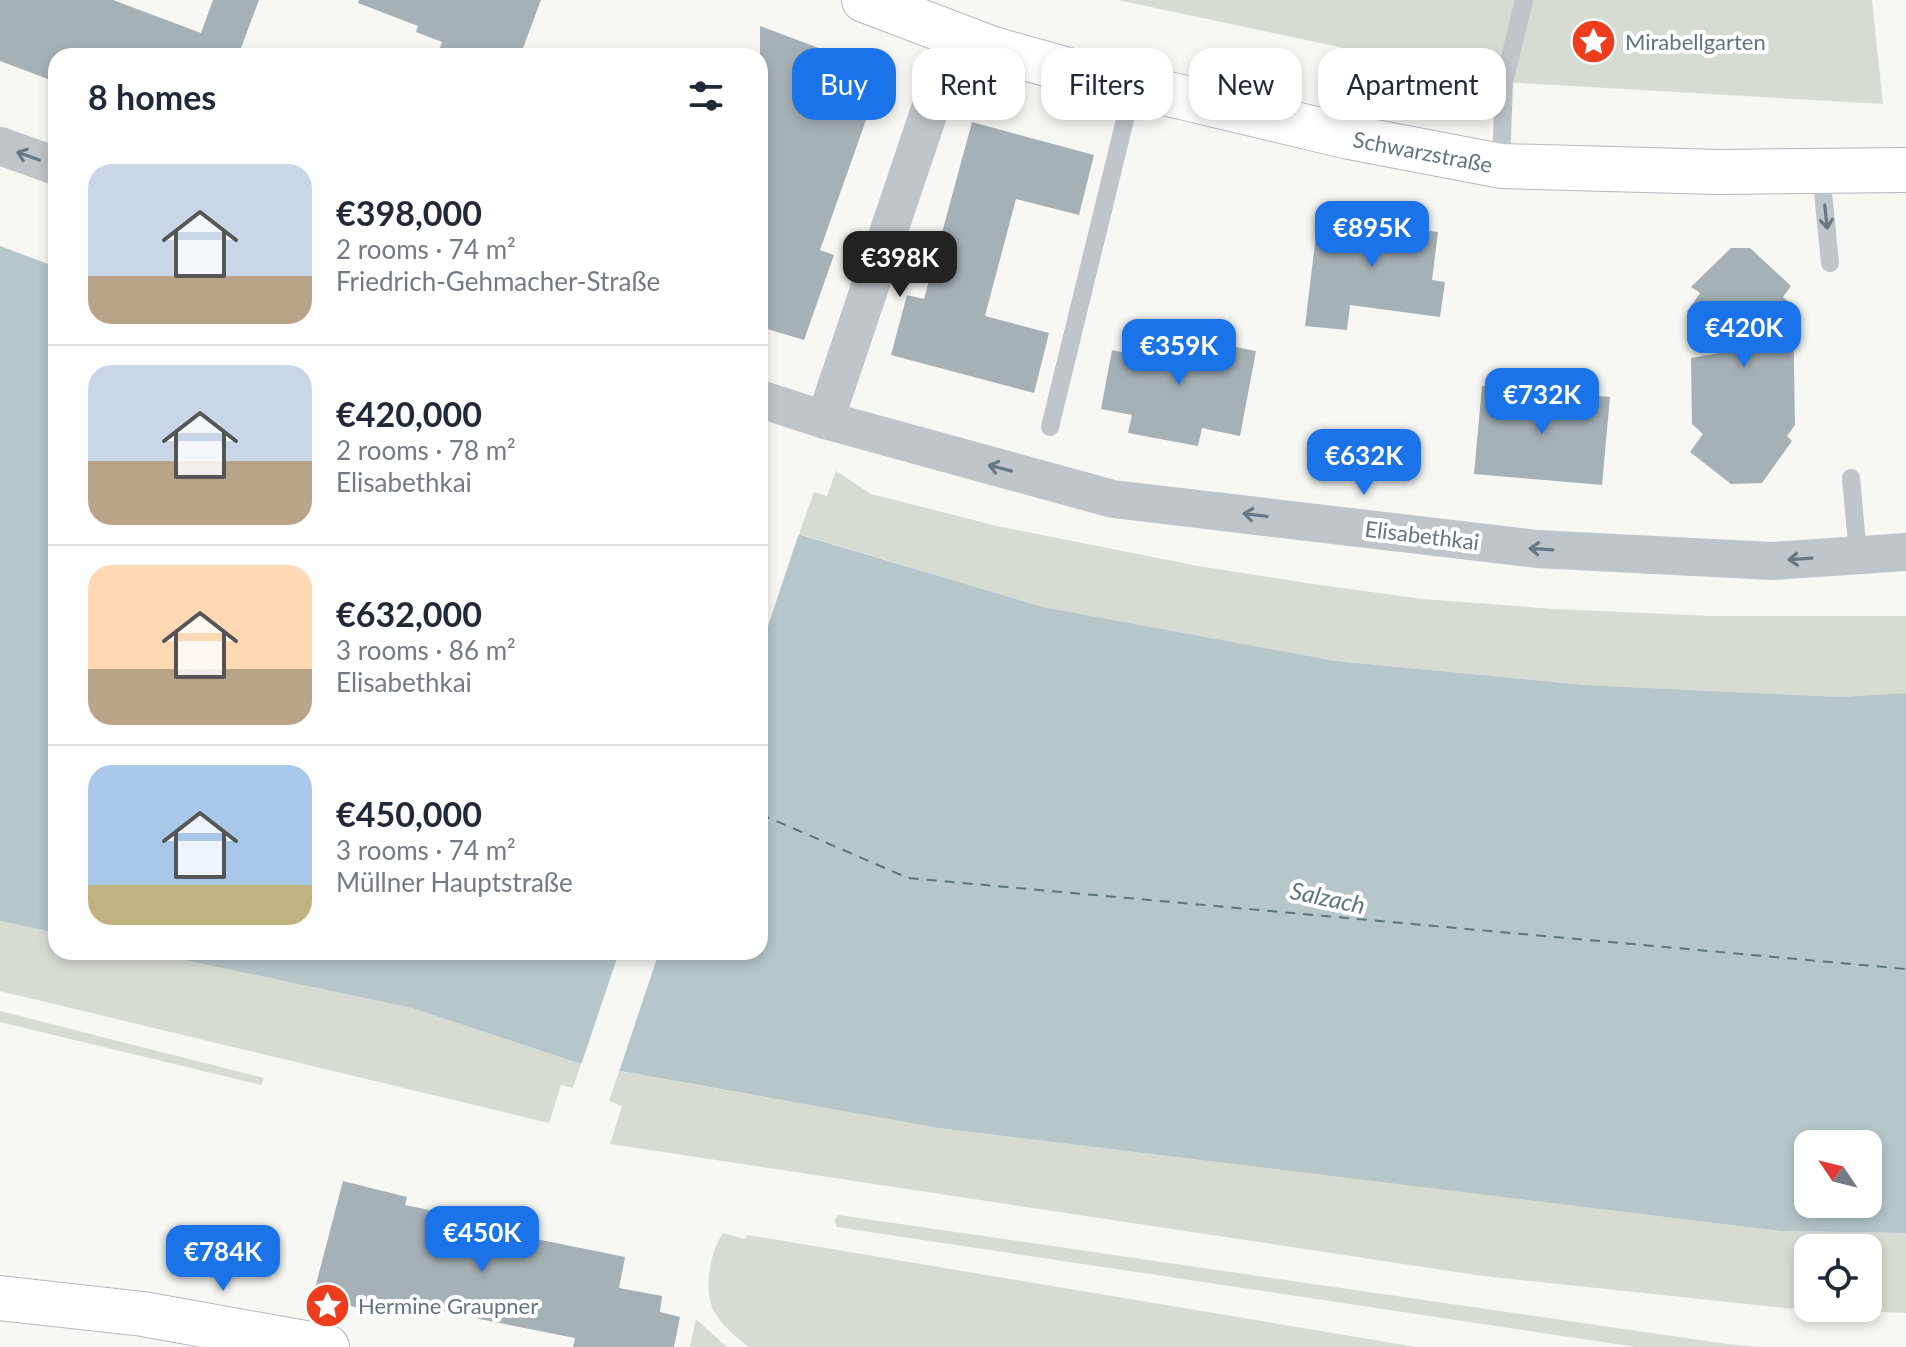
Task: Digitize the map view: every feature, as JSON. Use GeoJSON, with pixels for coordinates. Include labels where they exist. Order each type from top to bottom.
{"type":"FeatureCollection","features":[{"type":"Feature","properties":{"kind":"main road","name":"Schwarzstraße"},"geometry":{"type":"LineString","coordinates":[[864,0],[955,35],[1041,62]]}},
{"type":"Feature","properties":{"kind":"main road","name":"Schwarzstraße"},"geometry":{"type":"LineString","coordinates":[[1173,96],[1349,137],[1501,166],[1719,172],[1906,170]]}},
{"type":"Feature","properties":{"kind":"main road"},"geometry":{"type":"LineString","coordinates":[[0,1298],[143,1314],[327,1347]]}},
{"type":"Feature","properties":{"kind":"street"},"geometry":{"type":"LineString","coordinates":[[825,420],[955,35]]}},
{"type":"Feature","properties":{"kind":"street"},"geometry":{"type":"LineString","coordinates":[[0,146],[48,163]]}},
{"type":"Feature","properties":{"kind":"street","name":"Elisabethkai"},"geometry":{"type":"LineString","coordinates":[[768,402],[1113,499],[1537,549],[1772,561],[1906,552]]}},
{"type":"Feature","properties":{"kind":"lane"},"geometry":{"type":"LineString","coordinates":[[1501,166],[1504,82],[1524,0]]}},
{"type":"Feature","properties":{"kind":"lane"},"geometry":{"type":"LineString","coordinates":[[1050,427],[1125,120]]}},
{"type":"Feature","properties":{"kind":"lane"},"geometry":{"type":"LineString","coordinates":[[1821,172],[1830,263]]}},
{"type":"Feature","properties":{"kind":"lane"},"geometry":{"type":"LineString","coordinates":[[1851,478],[1858,555]]}},
{"type":"Feature","properties":{"kind":"shaded area","name":"Mirabellgarten"},"geometry":{"type":"Polygon","coordinates":[[[1118,0],[1872,0],[1883,104],[1506,82],[1506,48],[1344,48],[1118,0]]]}},
{"type":"Feature","properties":{"kind":"shaded area"},"geometry":{"type":"Polygon","coordinates":[[[836,471],[871,494],[997,526],[1198,566],[1423,599],[1711,616],[1906,616],[1906,693],[1840,697],[1585,685],[1336,661],[1043,607],[799,534],[814,492],[827,496],[836,471]]]}},
{"type":"Feature","properties":{"kind":"shaded area"},"geometry":{"type":"Polygon","coordinates":[[[0,921],[48,931],[48,960],[184,960],[412,1008],[581,1064],[573,1088],[561,1085],[549,1123],[0,991],[0,921]]]}},
{"type":"Feature","properties":{"kind":"shaded area"},"geometry":{"type":"Polygon","coordinates":[[[0,1011],[264,1078],[261,1085],[0,1022],[0,1011]]]}},
{"type":"Feature","properties":{"kind":"shaded area"},"geometry":{"type":"Polygon","coordinates":[[[619,1071],[938,1128],[1780,1231],[1906,1233],[1906,1313],[1882,1312],[1882,1234],[1794,1234],[1794,1308],[1784,1308],[1483,1276],[610,1144],[622,1106],[609,1101],[619,1071]]]}},
{"type":"Feature","properties":{"kind":"shaded area"},"geometry":{"type":"Polygon","coordinates":[[[838,1215],[1761,1347],[1636,1347],[837,1227],[834,1221],[838,1215]]]}},
{"type":"Feature","properties":{"kind":"shaded area"},"geometry":{"type":"Polygon","coordinates":[[[723,1233],[744,1239],[748,1235],[1416,1347],[749,1347],[721,1322],[711,1302],[710,1271],[723,1233]]]}},
{"type":"Feature","properties":{"kind":"shaded area"},"geometry":{"type":"Polygon","coordinates":[[[696,1319],[727,1347],[690,1347],[696,1319]]]}},
{"type":"Feature","properties":{"kind":"water"},"geometry":{"type":"Polygon","coordinates":[[[0,246],[48,264],[48,931],[0,921],[0,246]]]}},
{"type":"Feature","properties":{"kind":"water","name":"Salzach"},"geometry":{"type":"Polygon","coordinates":[[[768,525],[1043,607],[1336,661],[1585,685],[1840,697],[1906,693],[1906,1233],[1780,1231],[938,1128],[581,1064],[412,1008],[184,960],[768,960],[768,525]]]}},
{"type":"Feature","properties":{"kind":"pier"},"geometry":{"type":"Polygon","coordinates":[[[768,521],[800,530],[768,626],[768,521]]]}},
{"type":"Feature","properties":{"kind":"pier"},"geometry":{"type":"Polygon","coordinates":[[[616,960],[656,960],[618,1075],[580,1068],[616,960]]]}},
{"type":"Feature","properties":{"kind":"building"},"geometry":{"type":"Polygon","coordinates":[[[0,0],[113,0],[201,33],[213,0],[259,0],[241,48],[48,48],[48,79],[0,61],[0,0]]]}},
{"type":"Feature","properties":{"kind":"building"},"geometry":{"type":"Polygon","coordinates":[[[359,0],[541,0],[523,48],[440,48],[442,42],[416,32],[418,26],[358,3],[359,0]]]}},
{"type":"Feature","properties":{"kind":"building"},"geometry":{"type":"Polygon","coordinates":[[[760,26],[819,48],[792,48],[792,120],[866,120],[820,250],[834,255],[804,340],[768,329],[768,48],[760,48],[760,26]]]}},
{"type":"Feature","properties":{"kind":"building"},"geometry":{"type":"Polygon","coordinates":[[[972,122],[1094,155],[1079,215],[1016,199],[985,316],[1049,333],[1034,393],[891,355],[907,295],[924,299],[972,122]]]}},
{"type":"Feature","properties":{"kind":"building"},"geometry":{"type":"Polygon","coordinates":[[[1359,206],[1398,211],[1396,226],[1438,232],[1432,280],[1445,282],[1440,317],[1350,305],[1347,330],[1305,326],[1318,219],[1357,225],[1359,206]]]}},
{"type":"Feature","properties":{"kind":"building"},"geometry":{"type":"Polygon","coordinates":[[[1731,248],[1750,248],[1791,286],[1783,297],[1793,306],[1795,425],[1787,436],[1792,441],[1762,483],[1731,484],[1690,452],[1703,434],[1692,424],[1691,358],[1731,351],[1687,312],[1700,293],[1691,287],[1731,248]]]}},
{"type":"Feature","properties":{"kind":"building"},"geometry":{"type":"Polygon","coordinates":[[[1136,328],[1256,351],[1240,436],[1202,428],[1198,446],[1128,433],[1132,415],[1101,409],[1112,350],[1131,354],[1136,328]]]}},
{"type":"Feature","properties":{"kind":"building"},"geometry":{"type":"Polygon","coordinates":[[[1482,386],[1610,397],[1602,485],[1474,474],[1482,386]]]}},
{"type":"Feature","properties":{"kind":"building"},"geometry":{"type":"Polygon","coordinates":[[[343,1181],[407,1197],[405,1205],[488,1222],[487,1229],[625,1257],[619,1288],[662,1296],[660,1312],[680,1317],[674,1347],[573,1347],[575,1338],[369,1297],[366,1310],[313,1296],[343,1181]]]}},
{"type":"Feature","properties":{"kind":"ferry route"},"geometry":{"type":"LineString","coordinates":[[768,817],[908,878],[1906,969]]}},
{"type":"Feature","properties":{"kind":"place","name":"Mirabellgarten"},"geometry":{"type":"Point","coordinates":[1594,41]}},
{"type":"Feature","properties":{"kind":"place","name":"Hermine Graupner"},"geometry":{"type":"Point","coordinates":[327,1305]}}]}
